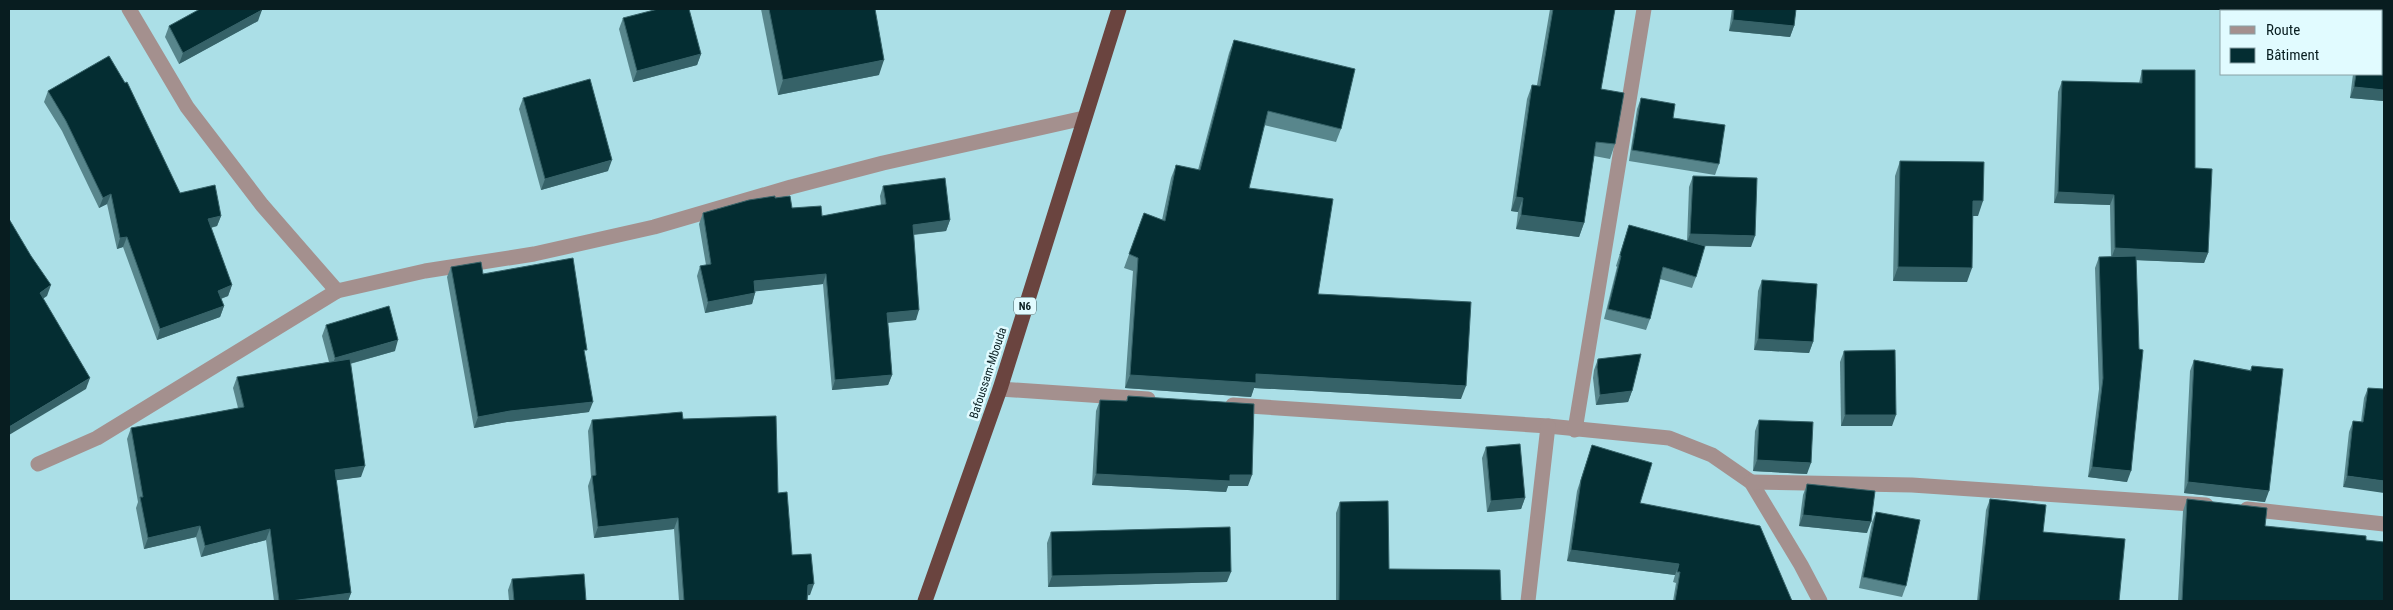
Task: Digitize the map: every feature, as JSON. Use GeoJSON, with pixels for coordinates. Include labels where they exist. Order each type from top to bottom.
{"type":"FeatureCollection","features":[{"type":"Feature","properties":{"kind":"highway","name":"Bafoussam-Mbouda"},"geometry":{"type":"LineString","coordinates":[[924,601],[1000,389],[1119,9]]}},
{"type":"Feature","properties":{"kind":"street"},"geometry":{"type":"LineString","coordinates":[[130,9],[187,107],[262,204],[338,291]]}},
{"type":"Feature","properties":{"kind":"street"},"geometry":{"type":"LineString","coordinates":[[1575,430],[1644,9]]}},
{"type":"Feature","properties":{"kind":"street"},"geometry":{"type":"LineString","coordinates":[[38,464],[97,438],[338,291],[425,271],[534,254],[654,226],[883,163],[1084,118]]}},
{"type":"Feature","properties":{"kind":"street"},"geometry":{"type":"LineString","coordinates":[[1000,389],[1159,400]]}},
{"type":"Feature","properties":{"kind":"street"},"geometry":{"type":"LineString","coordinates":[[1219,404],[1548,426],[1669,438],[1712,455],[1751,482],[1801,565],[1820,601]]}},
{"type":"Feature","properties":{"kind":"street"},"geometry":{"type":"LineString","coordinates":[[1528,601],[1548,426]]}},
{"type":"Feature","properties":{"kind":"street"},"geometry":{"type":"LineString","coordinates":[[1751,482],[1922,486],[2164,500],[2384,524]]}},
{"type":"Feature","properties":{"kind":"building"},"geometry":{"type":"Polygon","coordinates":[[[200,9],[262,10],[183,53],[169,26],[200,9]]]}},
{"type":"Feature","properties":{"kind":"building"},"geometry":{"type":"Polygon","coordinates":[[[658,9],[689,9],[701,54],[637,71],[623,18],[658,9]]]}},
{"type":"Feature","properties":{"kind":"building"},"geometry":{"type":"Polygon","coordinates":[[[769,9],[875,9],[884,60],[783,80],[769,9]]]}},
{"type":"Feature","properties":{"kind":"building"},"geometry":{"type":"Polygon","coordinates":[[[1553,9],[1615,9],[1601,89],[1624,93],[1615,144],[1596,142],[1584,223],[1521,215],[1523,198],[1516,197],[1532,85],[1540,86],[1553,9]]]}},
{"type":"Feature","properties":{"kind":"building"},"geometry":{"type":"Polygon","coordinates":[[[1734,9],[1796,9],[1794,26],[1733,20],[1734,9]]]}},
{"type":"Feature","properties":{"kind":"building"},"geometry":{"type":"Polygon","coordinates":[[[2384,9],[2384,90],[2354,87],[2356,75],[2383,75],[2383,10],[2363,10],[2384,9]]]}},
{"type":"Feature","properties":{"kind":"building"},"geometry":{"type":"Polygon","coordinates":[[[1234,40],[1355,69],[1341,129],[1268,111],[1249,188],[1333,199],[1318,294],[1471,302],[1466,386],[1256,374],[1256,383],[1130,375],[1138,258],[1129,254],[1144,213],[1165,221],[1176,165],[1200,170],[1234,40]]]}},
{"type":"Feature","properties":{"kind":"building"},"geometry":{"type":"Polygon","coordinates":[[[109,56],[125,83],[127,82],[180,193],[215,185],[221,216],[208,219],[232,285],[218,291],[224,306],[160,329],[127,237],[120,238],[111,194],[103,198],[66,121],[48,91],[109,56]]]}},
{"type":"Feature","properties":{"kind":"building"},"geometry":{"type":"Polygon","coordinates":[[[2142,70],[2195,70],[2195,168],[2212,169],[2208,253],[2115,248],[2114,195],[2058,192],[2062,81],[2142,83],[2142,70]]]}},
{"type":"Feature","properties":{"kind":"building"},"geometry":{"type":"Polygon","coordinates":[[[590,79],[612,160],[545,179],[523,98],[590,79]]]}},
{"type":"Feature","properties":{"kind":"building"},"geometry":{"type":"Polygon","coordinates":[[[1641,98],[1675,104],[1673,118],[1725,125],[1719,164],[1632,150],[1641,98]]]}},
{"type":"Feature","properties":{"kind":"building"},"geometry":{"type":"Polygon","coordinates":[[[1900,161],[1984,162],[1983,201],[1973,201],[1972,268],[1898,267],[1900,161]]]}},
{"type":"Feature","properties":{"kind":"building"},"geometry":{"type":"Polygon","coordinates":[[[1693,176],[1757,178],[1755,236],[1690,234],[1693,176]]]}},
{"type":"Feature","properties":{"kind":"building"},"geometry":{"type":"Polygon","coordinates":[[[945,178],[950,220],[913,225],[919,310],[887,313],[892,375],[835,380],[826,274],[754,281],[755,293],[708,302],[700,266],[711,264],[703,213],[749,200],[790,196],[792,208],[821,206],[822,216],[886,204],[883,186],[945,178]]]}},
{"type":"Feature","properties":{"kind":"building"},"geometry":{"type":"Polygon","coordinates":[[[9,219],[51,285],[40,293],[90,378],[9,427],[9,219]]]}},
{"type":"Feature","properties":{"kind":"building"},"geometry":{"type":"Polygon","coordinates":[[[1629,225],[1705,246],[1696,277],[1663,267],[1650,319],[1608,309],[1629,225]]]}},
{"type":"Feature","properties":{"kind":"building"},"geometry":{"type":"Polygon","coordinates":[[[2136,256],[2139,349],[2143,350],[2131,471],[2092,467],[2103,378],[2099,257],[2136,256]]]}},
{"type":"Feature","properties":{"kind":"building"},"geometry":{"type":"Polygon","coordinates":[[[573,258],[587,350],[584,350],[593,402],[510,411],[478,417],[451,267],[481,262],[483,274],[573,258]]]}},
{"type":"Feature","properties":{"kind":"building"},"geometry":{"type":"Polygon","coordinates":[[[1762,280],[1817,284],[1813,342],[1758,339],[1762,280]]]}},
{"type":"Feature","properties":{"kind":"building"},"geometry":{"type":"Polygon","coordinates":[[[389,306],[398,340],[335,358],[326,325],[389,306]]]}},
{"type":"Feature","properties":{"kind":"building"},"geometry":{"type":"Polygon","coordinates":[[[1895,350],[1896,415],[1845,415],[1844,351],[1895,350]]]}},
{"type":"Feature","properties":{"kind":"building"},"geometry":{"type":"Polygon","coordinates":[[[1641,354],[1632,391],[1600,395],[1598,359],[1641,354]]]}},
{"type":"Feature","properties":{"kind":"building"},"geometry":{"type":"Polygon","coordinates":[[[350,359],[365,466],[335,470],[351,593],[279,601],[270,529],[205,546],[200,526],[148,538],[140,497],[143,497],[131,428],[244,407],[237,377],[350,359]]]}},
{"type":"Feature","properties":{"kind":"building"},"geometry":{"type":"Polygon","coordinates":[[[2194,360],[2251,371],[2252,366],[2283,369],[2269,491],[2188,482],[2194,360]]]}},
{"type":"Feature","properties":{"kind":"building"},"geometry":{"type":"Polygon","coordinates":[[[2368,388],[2384,389],[2384,481],[2347,476],[2353,421],[2363,422],[2368,388]]]}},
{"type":"Feature","properties":{"kind":"building"},"geometry":{"type":"Polygon","coordinates":[[[1128,396],[1254,404],[1252,475],[1230,475],[1230,481],[1096,474],[1100,400],[1127,401],[1128,396]]]}},
{"type":"Feature","properties":{"kind":"building"},"geometry":{"type":"Polygon","coordinates":[[[682,412],[683,419],[776,416],[778,493],[787,492],[792,555],[811,554],[814,584],[808,585],[807,601],[684,601],[678,518],[598,527],[592,476],[596,475],[592,420],[682,412]]]}},
{"type":"Feature","properties":{"kind":"building"},"geometry":{"type":"Polygon","coordinates":[[[1759,420],[1813,422],[1811,463],[1757,460],[1759,420]]]}},
{"type":"Feature","properties":{"kind":"building"},"geometry":{"type":"Polygon","coordinates":[[[1520,444],[1525,498],[1491,501],[1486,447],[1520,444]]]}},
{"type":"Feature","properties":{"kind":"building"},"geometry":{"type":"Polygon","coordinates":[[[1592,445],[1652,463],[1640,503],[1760,526],[1792,601],[1675,601],[1680,572],[1677,572],[1679,564],[1571,550],[1581,480],[1592,445]]]}},
{"type":"Feature","properties":{"kind":"building"},"geometry":{"type":"Polygon","coordinates":[[[1807,484],[1875,491],[1871,522],[1803,515],[1807,484]]]}},
{"type":"Feature","properties":{"kind":"building"},"geometry":{"type":"Polygon","coordinates":[[[1990,499],[2046,505],[2043,532],[2125,539],[2119,601],[1979,601],[1990,499]]]}},
{"type":"Feature","properties":{"kind":"building"},"geometry":{"type":"Polygon","coordinates":[[[2187,499],[2267,508],[2265,526],[2366,536],[2366,540],[2384,542],[2384,601],[2182,601],[2187,499]]]}},
{"type":"Feature","properties":{"kind":"building"},"geometry":{"type":"Polygon","coordinates":[[[1388,501],[1389,569],[1500,570],[1501,601],[1339,601],[1340,502],[1388,501]]]}},
{"type":"Feature","properties":{"kind":"building"},"geometry":{"type":"Polygon","coordinates":[[[1876,512],[1920,520],[1906,586],[1863,577],[1876,512]]]}},
{"type":"Feature","properties":{"kind":"building"},"geometry":{"type":"Polygon","coordinates":[[[1230,527],[1231,572],[1052,576],[1051,532],[1230,527]]]}},
{"type":"Feature","properties":{"kind":"building"},"geometry":{"type":"Polygon","coordinates":[[[584,574],[586,601],[514,601],[512,579],[584,574]]]}}]}
